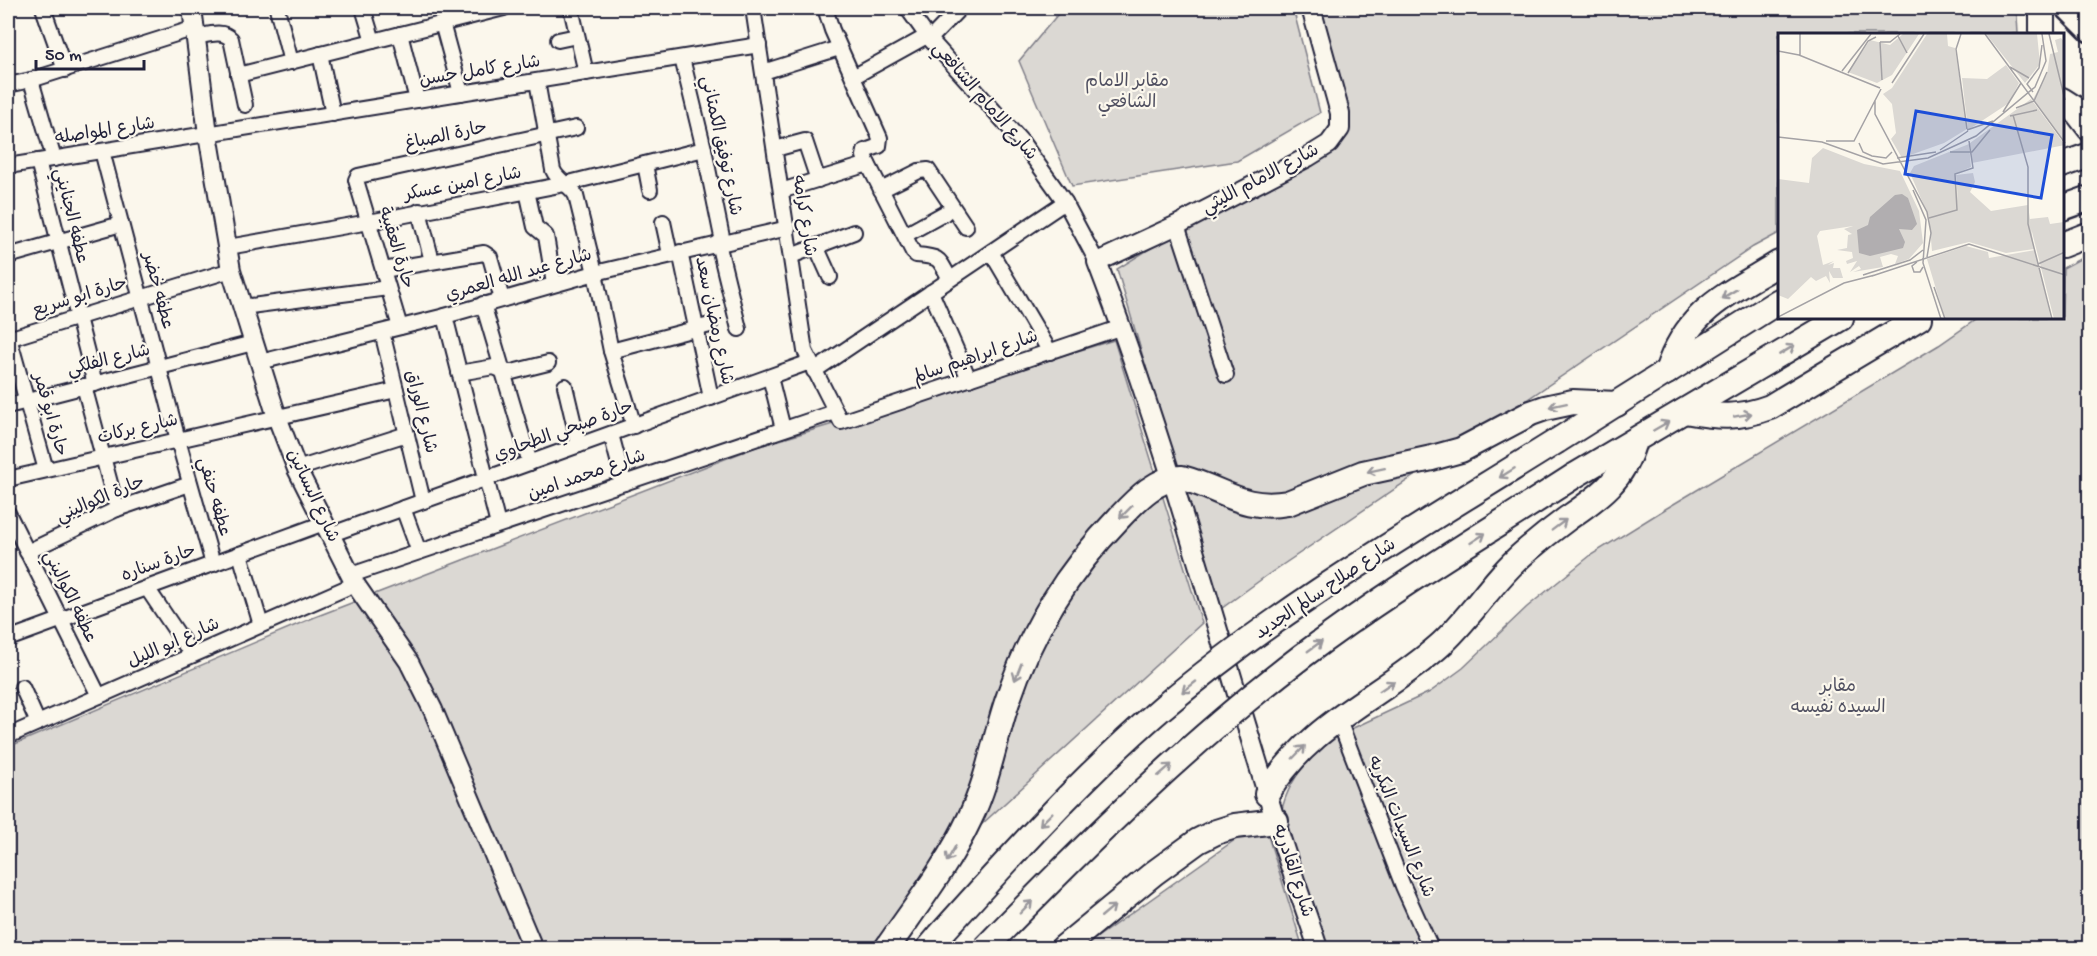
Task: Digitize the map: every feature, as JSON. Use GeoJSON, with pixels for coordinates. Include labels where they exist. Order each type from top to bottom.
{"type":"FeatureCollection","features":[{"type":"Feature","properties":{"kind":"highway"},"geometry":{"type":"LineString","coordinates":[[2042,8],[2042,33]]}},
{"type":"Feature","properties":{"kind":"highway"},"geometry":{"type":"LineString","coordinates":[[2064,100],[2073,107],[2090,129]]}},
{"type":"Feature","properties":{"kind":"highway"},"geometry":{"type":"LineString","coordinates":[[2064,164],[2090,155]]}},
{"type":"Feature","properties":{"kind":"highway"},"geometry":{"type":"LineString","coordinates":[[2064,207],[2090,198]]}},
{"type":"Feature","properties":{"kind":"highway"},"geometry":{"type":"LineString","coordinates":[[2064,244],[2090,234]]}},
{"type":"Feature","properties":{"kind":"highway"},"geometry":{"type":"LineString","coordinates":[[1667,372],[1684,334],[1704,311],[1778,264]]}},
{"type":"Feature","properties":{"kind":"highway","name":"شارع صلاح سالم الجديد"},"geometry":{"type":"LineString","coordinates":[[935,942],[1040,826],[1163,708],[1280,618],[1330,584],[1778,302]]}},
{"type":"Feature","properties":{"kind":"highway"},"geometry":{"type":"LineString","coordinates":[[985,948],[1133,800],[1251,697],[1352,619],[1574,476],[1838,320]]}},
{"type":"Feature","properties":{"kind":"highway"},"geometry":{"type":"LineString","coordinates":[[1685,411],[1730,417],[1743,416],[1770,407],[1916,320]]}},
{"type":"Feature","properties":{"kind":"highway"},"geometry":{"type":"LineString","coordinates":[[887,948],[946,862],[970,818],[988,773],[1013,683],[1041,621],[1072,573],[1108,530],[1146,492],[1172,477],[1195,481],[1249,504],[1275,505],[1301,499],[1363,473],[1461,450],[1545,408],[1587,402],[1617,404]]}},
{"type":"Feature","properties":{"kind":"highway"},"geometry":{"type":"LineString","coordinates":[[1267,794],[1276,779],[1299,752],[1338,718],[1424,659],[1456,629],[1509,566],[1606,490],[1626,465],[1634,441]]}},
{"type":"Feature","properties":{"kind":"highway"},"geometry":{"type":"LineString","coordinates":[[1063,948],[1154,873],[1198,841],[1235,826],[1276,821]]}},
{"type":"Feature","properties":{"kind":"main road"},"geometry":{"type":"LineString","coordinates":[[2067,8],[2090,31]]}},
{"type":"Feature","properties":{"kind":"street"},"geometry":{"type":"LineString","coordinates":[[43,8],[65,70]]}},
{"type":"Feature","properties":{"kind":"street","name":"شارع البساتين"},"geometry":{"type":"LineString","coordinates":[[192,8],[208,134],[231,270],[277,417],[297,469],[353,580],[409,662],[433,710],[533,948]]}},
{"type":"Feature","properties":{"kind":"street"},"geometry":{"type":"LineString","coordinates":[[277,8],[291,62]]}},
{"type":"Feature","properties":{"kind":"street"},"geometry":{"type":"LineString","coordinates":[[363,8],[373,41]]}},
{"type":"Feature","properties":{"kind":"street"},"geometry":{"type":"LineString","coordinates":[[571,8],[586,73]]}},
{"type":"Feature","properties":{"kind":"street","name":"شارع كرامه"},"geometry":{"type":"LineString","coordinates":[[753,8],[805,351],[839,417]]}},
{"type":"Feature","properties":{"kind":"street"},"geometry":{"type":"LineString","coordinates":[[825,8],[839,48],[880,138],[879,146],[863,154],[916,255],[934,256],[950,279]]}},
{"type":"Feature","properties":{"kind":"street","name":"شارع الامام الشافعي"},"geometry":{"type":"LineString","coordinates":[[907,8],[929,37],[1022,142],[1065,202],[1096,262],[1122,327],[1172,477]]}},
{"type":"Feature","properties":{"kind":"street"},"geometry":{"type":"LineString","coordinates":[[853,77],[929,37],[960,8]]}},
{"type":"Feature","properties":{"kind":"street","name":"شارع الامام الليثي"},"geometry":{"type":"LineString","coordinates":[[1096,262],[1177,225],[1329,144],[1340,129],[1340,113],[1311,8]]}},
{"type":"Feature","properties":{"kind":"street"},"geometry":{"type":"LineString","coordinates":[[238,75],[495,9]]}},
{"type":"Feature","properties":{"kind":"street"},"geometry":{"type":"LineString","coordinates":[[442,23],[461,93]]}},
{"type":"Feature","properties":{"kind":"street"},"geometry":{"type":"LineString","coordinates":[[8,86],[195,33],[217,33],[228,35],[231,39],[245,105]]}},
{"type":"Feature","properties":{"kind":"street"},"geometry":{"type":"LineString","coordinates":[[400,34],[417,100]]}},
{"type":"Feature","properties":{"kind":"street"},"geometry":{"type":"LineString","coordinates":[[558,40],[578,36]]}},
{"type":"Feature","properties":{"kind":"street","name":"شارع كامل حسن"},"geometry":{"type":"LineString","coordinates":[[208,134],[759,45]]}},
{"type":"Feature","properties":{"kind":"street"},"geometry":{"type":"LineString","coordinates":[[763,72],[839,48]]}},
{"type":"Feature","properties":{"kind":"street"},"geometry":{"type":"LineString","coordinates":[[320,54],[333,114]]}},
{"type":"Feature","properties":{"kind":"street","name":"شارع توفيق الكمتاني"},"geometry":{"type":"LineString","coordinates":[[682,58],[704,149],[720,243],[739,329]]}},
{"type":"Feature","properties":{"kind":"street"},"geometry":{"type":"LineString","coordinates":[[31,80],[54,159]]}},
{"type":"Feature","properties":{"kind":"street"},"geometry":{"type":"LineString","coordinates":[[537,81],[553,170],[576,196],[611,351],[634,426]]}},
{"type":"Feature","properties":{"kind":"street","name":"حارة الصباغ"},"geometry":{"type":"LineString","coordinates":[[356,180],[361,174],[576,128]]}},
{"type":"Feature","properties":{"kind":"street","name":"شارع المواصله"},"geometry":{"type":"LineString","coordinates":[[8,166],[208,134]]}},
{"type":"Feature","properties":{"kind":"street"},"geometry":{"type":"LineString","coordinates":[[775,149],[805,141],[818,180]]}},
{"type":"Feature","properties":{"kind":"street","name":"شارع امين عسكر"},"geometry":{"type":"LineString","coordinates":[[228,247],[565,184],[704,149]]}},
{"type":"Feature","properties":{"kind":"street","name":"عطفه خضر"},"geometry":{"type":"LineString","coordinates":[[102,151],[178,440]]}},
{"type":"Feature","properties":{"kind":"street","name":"عطفه الجنايني"},"geometry":{"type":"LineString","coordinates":[[38,161],[78,317],[103,457],[117,509]]}},
{"type":"Feature","properties":{"kind":"street"},"geometry":{"type":"LineString","coordinates":[[645,164],[650,190]]}},
{"type":"Feature","properties":{"kind":"street"},"geometry":{"type":"LineString","coordinates":[[781,191],[868,164]]}},
{"type":"Feature","properties":{"kind":"street"},"geometry":{"type":"LineString","coordinates":[[881,190],[919,171],[928,170],[966,227]]}},
{"type":"Feature","properties":{"kind":"street","name":"حارة العقبية"},"geometry":{"type":"LineString","coordinates":[[356,180],[400,327]]}},
{"type":"Feature","properties":{"kind":"street"},"geometry":{"type":"LineString","coordinates":[[527,191],[535,228],[546,236],[555,284]]}},
{"type":"Feature","properties":{"kind":"street","name":"حارة صبحي الطحاوي"},"geometry":{"type":"LineString","coordinates":[[326,529],[403,508],[770,377],[812,367],[931,292],[1065,202]]}},
{"type":"Feature","properties":{"kind":"street"},"geometry":{"type":"LineString","coordinates":[[419,211],[432,261]]}},
{"type":"Feature","properties":{"kind":"street"},"geometry":{"type":"LineString","coordinates":[[905,235],[945,213]]}},
{"type":"Feature","properties":{"kind":"street","name":"شارع رمضان سعد"},"geometry":{"type":"LineString","coordinates":[[663,222],[703,327],[711,398]]}},
{"type":"Feature","properties":{"kind":"street"},"geometry":{"type":"LineString","coordinates":[[8,256],[121,224]]}},
{"type":"Feature","properties":{"kind":"street"},"geometry":{"type":"LineString","coordinates":[[1177,225],[1226,375]]}},
{"type":"Feature","properties":{"kind":"street","name":"شارع عبد الله العمري"},"geometry":{"type":"LineString","coordinates":[[260,362],[445,316],[595,273],[788,228]]}},
{"type":"Feature","properties":{"kind":"street"},"geometry":{"type":"LineString","coordinates":[[791,256],[854,232]]}},
{"type":"Feature","properties":{"kind":"street"},"geometry":{"type":"LineString","coordinates":[[816,246],[830,277]]}},
{"type":"Feature","properties":{"kind":"street"},"geometry":{"type":"LineString","coordinates":[[991,252],[1050,352]]}},
{"type":"Feature","properties":{"kind":"street"},"geometry":{"type":"LineString","coordinates":[[383,270],[487,253],[502,298]]}},
{"type":"Feature","properties":{"kind":"street","name":"حارة ابو سريع"},"geometry":{"type":"LineString","coordinates":[[8,337],[231,270]]}},
{"type":"Feature","properties":{"kind":"street"},"geometry":{"type":"LineString","coordinates":[[243,307],[388,288]]}},
{"type":"Feature","properties":{"kind":"street"},"geometry":{"type":"LineString","coordinates":[[931,292],[969,380]]}},
{"type":"Feature","properties":{"kind":"street"},"geometry":{"type":"LineString","coordinates":[[483,304],[530,463]]}},
{"type":"Feature","properties":{"kind":"street"},"geometry":{"type":"LineString","coordinates":[[445,316],[498,525]]}},
{"type":"Feature","properties":{"kind":"street"},"geometry":{"type":"LineString","coordinates":[[611,351],[703,327]]}},
{"type":"Feature","properties":{"kind":"street","name":"شارع ابراهيم سالم"},"geometry":{"type":"LineString","coordinates":[[839,417],[969,380],[1122,327]]}},
{"type":"Feature","properties":{"kind":"street","name":"شارع الوراق"},"geometry":{"type":"LineString","coordinates":[[382,332],[423,501]]}},
{"type":"Feature","properties":{"kind":"street","name":"حارة ابو قمر"},"geometry":{"type":"LineString","coordinates":[[8,337],[46,470]]}},
{"type":"Feature","properties":{"kind":"street","name":"شارع الفلكي"},"geometry":{"type":"LineString","coordinates":[[8,406],[253,343]]}},
{"type":"Feature","properties":{"kind":"street"},"geometry":{"type":"LineString","coordinates":[[459,373],[494,367],[512,372],[548,363]]}},
{"type":"Feature","properties":{"kind":"street"},"geometry":{"type":"LineString","coordinates":[[770,377],[783,429]]}},
{"type":"Feature","properties":{"kind":"street"},"geometry":{"type":"LineString","coordinates":[[565,386],[579,445]]}},
{"type":"Feature","properties":{"kind":"street","name":"شارع بركات"},"geometry":{"type":"LineString","coordinates":[[8,479],[396,390]]}},
{"type":"Feature","properties":{"kind":"street","name":"شارع محمد امين"},"geometry":{"type":"LineString","coordinates":[[353,580],[419,552],[783,429],[839,417]]}},
{"type":"Feature","properties":{"kind":"street"},"geometry":{"type":"LineString","coordinates":[[297,469],[407,434]]}},
{"type":"Feature","properties":{"kind":"street"},"geometry":{"type":"LineString","coordinates":[[611,434],[624,483]]}},
{"type":"Feature","properties":{"kind":"street","name":"عطفه حنفي"},"geometry":{"type":"LineString","coordinates":[[178,440],[213,564]]}},
{"type":"Feature","properties":{"kind":"street","name":"شارع القادريه"},"geometry":{"type":"LineString","coordinates":[[1172,477],[1267,794],[1318,948]]}},
{"type":"Feature","properties":{"kind":"street","name":"حارة الكواليني"},"geometry":{"type":"LineString","coordinates":[[27,552],[117,509],[190,484]]}},
{"type":"Feature","properties":{"kind":"street"},"geometry":{"type":"LineString","coordinates":[[403,508],[419,552]]}},
{"type":"Feature","properties":{"kind":"street","name":"عطفه الكواليني"},"geometry":{"type":"LineString","coordinates":[[8,513],[99,696]]}},
{"type":"Feature","properties":{"kind":"street","name":"حارة سناره"},"geometry":{"type":"LineString","coordinates":[[8,639],[240,554],[326,529]]}},
{"type":"Feature","properties":{"kind":"street"},"geometry":{"type":"LineString","coordinates":[[240,554],[261,625]]}},
{"type":"Feature","properties":{"kind":"street","name":"شارع ابو الليل"},"geometry":{"type":"LineString","coordinates":[[8,736],[261,625],[353,580]]}},
{"type":"Feature","properties":{"kind":"street"},"geometry":{"type":"LineString","coordinates":[[147,588],[192,656]]}},
{"type":"Feature","properties":{"kind":"street"},"geometry":{"type":"LineString","coordinates":[[22,687],[38,723]]}},
{"type":"Feature","properties":{"kind":"street","name":"شارع السيدات البكريه"},"geometry":{"type":"LineString","coordinates":[[1338,718],[1403,886],[1431,948]]}},
{"type":"Feature","properties":{"kind":"green space","name":"مقابر الامام الشافعي"},"geometry":{"type":"Polygon","coordinates":[[[1063,8],[1293,8],[1320,113],[1237,161],[1072,186],[1019,61],[1063,8]]]}},
{"type":"Feature","properties":{"kind":"green space"},"geometry":{"type":"Polygon","coordinates":[[[1313,8],[2011,8],[2017,16],[2018,33],[1778,33],[1778,234],[1753,247],[1266,576],[1218,611],[1117,269],[1343,130],[1313,8]]]}},
{"type":"Feature","properties":{"kind":"green space","name":"مقابر السيده نفيسه"},"geometry":{"type":"Polygon","coordinates":[[[2089,254],[2089,948],[1321,948],[1281,814],[1288,791],[1307,761],[1334,737],[1430,692],[1463,668],[1527,607],[1591,555],[1939,345],[1975,320],[2064,320],[2064,267],[2089,254]]]}},
{"type":"Feature","properties":{"kind":"green space"},"geometry":{"type":"Polygon","coordinates":[[[1114,340],[1202,623],[969,836],[870,948],[8,948],[8,747],[315,617],[756,447],[1114,340]]]}},
{"type":"Feature","properties":{"kind":"green space"},"geometry":{"type":"Polygon","coordinates":[[[1263,820],[1303,948],[1082,948],[1263,820]]]}}]}
